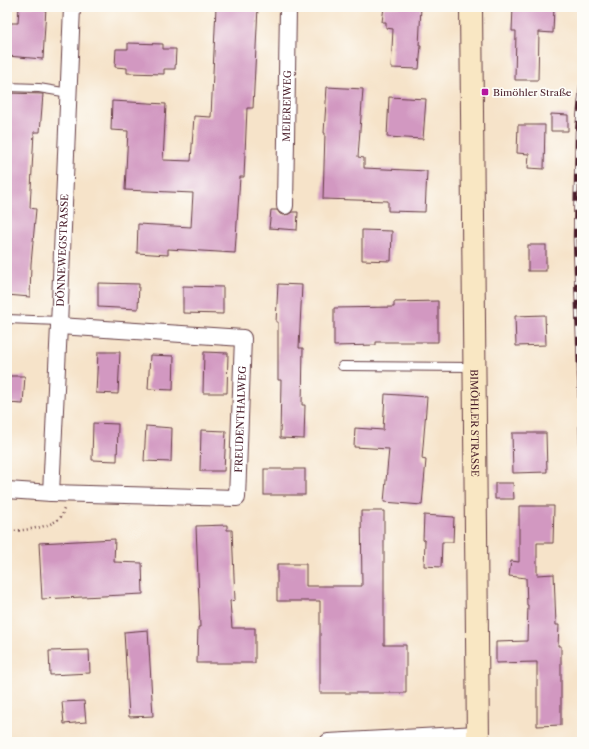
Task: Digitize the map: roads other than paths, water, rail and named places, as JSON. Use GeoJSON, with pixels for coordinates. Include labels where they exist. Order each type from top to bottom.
{"type":"FeatureCollection","features":[{"type":"Feature","properties":{"kind":"street","name":"DÖNNEWEGSTRASSE"},"geometry":{"type":"LineString","coordinates":[[51,493],[72,7]]}},
{"type":"Feature","properties":{"kind":"street","name":"MEIEREIWEG"},"geometry":{"type":"LineString","coordinates":[[285,206],[288,7]]}},
{"type":"Feature","properties":{"kind":"street","name":"BIMÖHLER STRASSE"},"geometry":{"type":"LineString","coordinates":[[471,7],[478,738]]}},
{"type":"Feature","properties":{"kind":"street","name":"FREUDENTHALWEG"},"geometry":{"type":"LineString","coordinates":[[51,493],[237,498],[243,338],[59,323]]}},
{"type":"Feature","properties":{"kind":"street"},"geometry":{"type":"LineString","coordinates":[[7,490],[51,493]]}},
{"type":"Feature","properties":{"kind":"street"},"geometry":{"type":"LineString","coordinates":[[328,742],[478,738]]}},
{"type":"Feature","properties":{"kind":"lane"},"geometry":{"type":"LineString","coordinates":[[7,87],[48,89],[68,93]]}},
{"type":"Feature","properties":{"kind":"lane"},"geometry":{"type":"LineString","coordinates":[[7,319],[59,323]]}},
{"type":"Feature","properties":{"kind":"lane"},"geometry":{"type":"LineString","coordinates":[[342,366],[474,367]]}},
{"type":"Feature","properties":{"kind":"railway"},"geometry":{"type":"LineString","coordinates":[[582,76],[577,132],[575,240],[582,470]]}},
{"type":"Feature","properties":{"kind":"place","name":"Bimöhler Straße"},"geometry":{"type":"Point","coordinates":[485,92]}}]}
